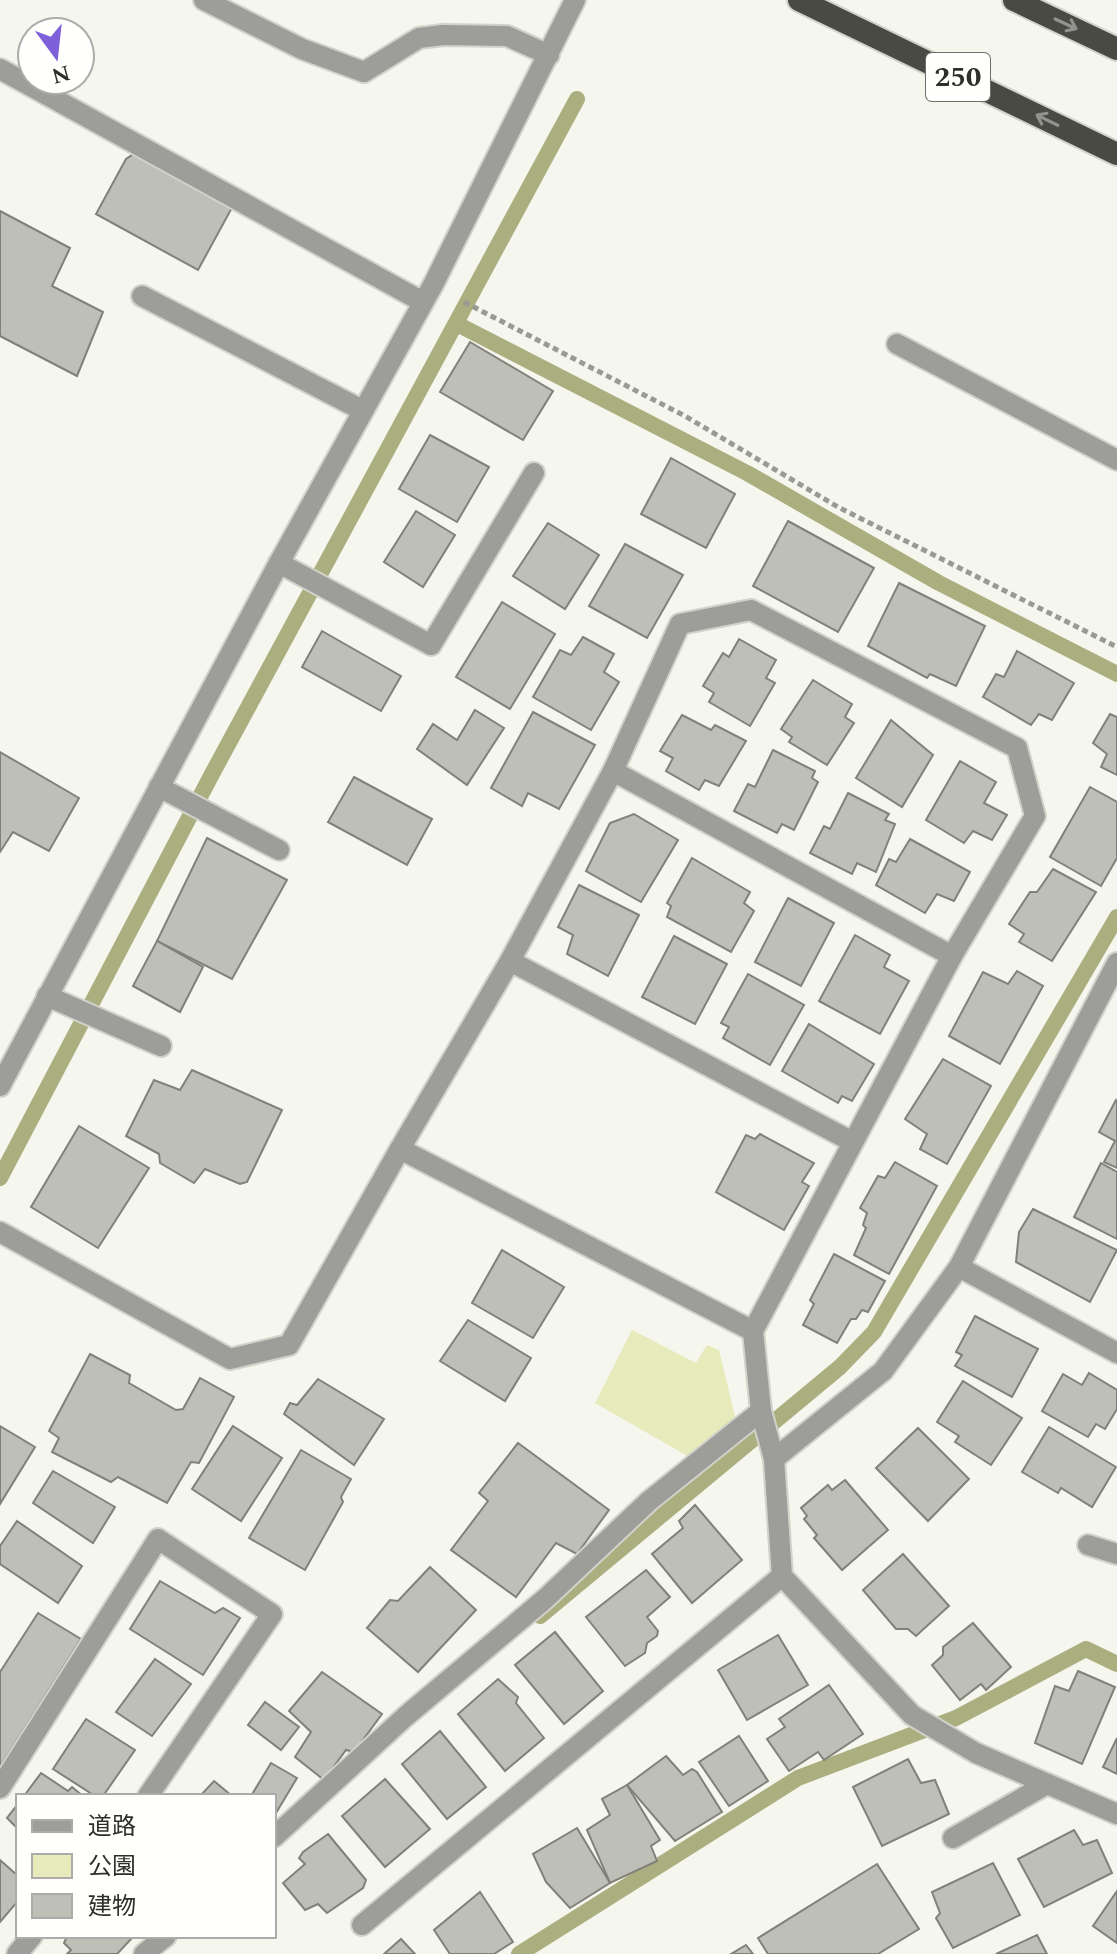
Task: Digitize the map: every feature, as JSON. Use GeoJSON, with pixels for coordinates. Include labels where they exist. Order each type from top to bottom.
{"type":"FeatureCollection","features":[{"type":"Feature","properties":{"kind":"highway","name":"250"},"geometry":{"type":"LineString","coordinates":[[799,0],[1117,154]]}},
{"type":"Feature","properties":{"kind":"highway"},"geometry":{"type":"LineString","coordinates":[[1014,0],[1117,49]]}},
{"type":"Feature","properties":{"kind":"street"},"geometry":{"type":"LineString","coordinates":[[204,0],[302,49],[364,72],[419,38],[443,35],[507,36],[549,55]]}},
{"type":"Feature","properties":{"kind":"street"},"geometry":{"type":"LineString","coordinates":[[0,1086],[279,563],[423,302],[575,0]]}},
{"type":"Feature","properties":{"kind":"street"},"geometry":{"type":"LineString","coordinates":[[0,69],[423,302]]}},
{"type":"Feature","properties":{"kind":"street"},"geometry":{"type":"LineString","coordinates":[[142,296],[362,410]]}},
{"type":"Feature","properties":{"kind":"street"},"geometry":{"type":"LineString","coordinates":[[897,344],[1117,460]]}},
{"type":"Feature","properties":{"kind":"street"},"geometry":{"type":"LineString","coordinates":[[279,563],[431,645],[534,473]]}},
{"type":"Feature","properties":{"kind":"street"},"geometry":{"type":"LineString","coordinates":[[0,1232],[230,1359],[289,1345],[510,961],[613,771],[680,624],[751,610],[1017,748],[1035,816],[952,956],[851,1141],[753,1331],[782,1576],[912,1715],[976,1753],[1117,1814]]}},
{"type":"Feature","properties":{"kind":"street"},"geometry":{"type":"LineString","coordinates":[[613,771],[952,956]]}},
{"type":"Feature","properties":{"kind":"street"},"geometry":{"type":"LineString","coordinates":[[159,787],[279,850]]}},
{"type":"Feature","properties":{"kind":"street"},"geometry":{"type":"LineString","coordinates":[[510,961],[851,1141]]}},
{"type":"Feature","properties":{"kind":"street"},"geometry":{"type":"LineString","coordinates":[[276,1835],[406,1716],[545,1599],[649,1501],[883,1371],[959,1267],[1117,963]]}},
{"type":"Feature","properties":{"kind":"street"},"geometry":{"type":"LineString","coordinates":[[47,996],[161,1046]]}},
{"type":"Feature","properties":{"kind":"street"},"geometry":{"type":"LineString","coordinates":[[400,1149],[753,1331]]}},
{"type":"Feature","properties":{"kind":"street"},"geometry":{"type":"LineString","coordinates":[[959,1267],[1117,1353]]}},
{"type":"Feature","properties":{"kind":"street"},"geometry":{"type":"LineString","coordinates":[[0,1788],[158,1539],[272,1614],[149,1794]]}},
{"type":"Feature","properties":{"kind":"street"},"geometry":{"type":"LineString","coordinates":[[1088,1545],[1117,1554]]}},
{"type":"Feature","properties":{"kind":"street"},"geometry":{"type":"LineString","coordinates":[[362,1925],[782,1576]]}},
{"type":"Feature","properties":{"kind":"street"},"geometry":{"type":"LineString","coordinates":[[953,1838],[1047,1784]]}},
{"type":"Feature","properties":{"kind":"street"},"geometry":{"type":"LineString","coordinates":[[17,1954],[30,1938]]}},
{"type":"Feature","properties":{"kind":"street"},"geometry":{"type":"LineString","coordinates":[[144,1954],[164,1938]]}},
{"type":"Feature","properties":{"kind":"path"},"geometry":{"type":"LineString","coordinates":[[461,300],[685,416],[838,507],[1117,647]]}},
{"type":"Feature","properties":{"kind":"green space"},"geometry":{"type":"Polygon","coordinates":[[[632,1330],[696,1363],[707,1345],[719,1350],[739,1433],[700,1463],[595,1403],[632,1330]]]}},
{"type":"Feature","properties":{"kind":"building"},"geometry":{"type":"Polygon","coordinates":[[[138,151],[234,204],[198,270],[96,214],[126,159],[138,151]]]}},
{"type":"Feature","properties":{"kind":"building"},"geometry":{"type":"Polygon","coordinates":[[[0,211],[70,248],[52,286],[103,312],[77,376],[0,336],[0,211]]]}},
{"type":"Feature","properties":{"kind":"building"},"geometry":{"type":"Polygon","coordinates":[[[470,342],[553,391],[523,440],[440,392],[470,342]]]}},
{"type":"Feature","properties":{"kind":"building"},"geometry":{"type":"Polygon","coordinates":[[[430,435],[489,467],[457,522],[399,489],[430,435]]]}},
{"type":"Feature","properties":{"kind":"building"},"geometry":{"type":"Polygon","coordinates":[[[671,458],[735,494],[706,548],[641,514],[671,458]]]}},
{"type":"Feature","properties":{"kind":"building"},"geometry":{"type":"Polygon","coordinates":[[[416,511],[455,535],[423,587],[384,562],[416,511]]]}},
{"type":"Feature","properties":{"kind":"building"},"geometry":{"type":"Polygon","coordinates":[[[788,521],[874,568],[838,632],[753,586],[788,521]]]}},
{"type":"Feature","properties":{"kind":"building"},"geometry":{"type":"Polygon","coordinates":[[[548,523],[599,555],[565,609],[513,576],[548,523]]]}},
{"type":"Feature","properties":{"kind":"building"},"geometry":{"type":"Polygon","coordinates":[[[625,544],[683,575],[647,638],[589,606],[625,544]]]}},
{"type":"Feature","properties":{"kind":"building"},"geometry":{"type":"Polygon","coordinates":[[[899,583],[985,626],[956,686],[930,674],[927,678],[868,646],[899,583]]]}},
{"type":"Feature","properties":{"kind":"building"},"geometry":{"type":"Polygon","coordinates":[[[502,602],[555,634],[510,709],[456,677],[502,602]]]}},
{"type":"Feature","properties":{"kind":"building"},"geometry":{"type":"Polygon","coordinates":[[[322,631],[401,676],[381,711],[302,667],[322,631]]]}},
{"type":"Feature","properties":{"kind":"building"},"geometry":{"type":"Polygon","coordinates":[[[583,637],[614,654],[604,672],[619,682],[591,730],[533,697],[560,650],[571,655],[583,637]]]}},
{"type":"Feature","properties":{"kind":"building"},"geometry":{"type":"Polygon","coordinates":[[[739,639],[776,660],[766,678],[775,683],[750,726],[709,702],[714,693],[703,686],[723,653],[729,657],[739,639]]]}},
{"type":"Feature","properties":{"kind":"building"},"geometry":{"type":"Polygon","coordinates":[[[1017,651],[1074,683],[1052,720],[1039,714],[1031,725],[983,697],[996,674],[1004,677],[1017,651]]]}},
{"type":"Feature","properties":{"kind":"building"},"geometry":{"type":"Polygon","coordinates":[[[813,680],[852,704],[845,717],[854,723],[827,765],[789,742],[792,737],[781,729],[813,680]]]}},
{"type":"Feature","properties":{"kind":"building"},"geometry":{"type":"Polygon","coordinates":[[[475,710],[504,728],[467,785],[417,749],[433,724],[457,740],[475,710]]]}},
{"type":"Feature","properties":{"kind":"building"},"geometry":{"type":"Polygon","coordinates":[[[533,712],[595,745],[559,809],[528,793],[522,806],[491,788],[533,712]]]}},
{"type":"Feature","properties":{"kind":"building"},"geometry":{"type":"Polygon","coordinates":[[[1110,714],[1117,717],[1117,775],[1101,767],[1107,754],[1093,743],[1110,714]]]}},
{"type":"Feature","properties":{"kind":"building"},"geometry":{"type":"Polygon","coordinates":[[[682,715],[711,730],[715,725],[746,741],[719,786],[705,780],[699,790],[666,771],[673,758],[660,751],[682,715]]]}},
{"type":"Feature","properties":{"kind":"building"},"geometry":{"type":"Polygon","coordinates":[[[891,720],[933,755],[902,807],[856,778],[891,720]]]}},
{"type":"Feature","properties":{"kind":"building"},"geometry":{"type":"Polygon","coordinates":[[[773,750],[815,771],[812,778],[818,782],[794,830],[782,824],[777,833],[734,811],[748,784],[755,787],[773,750]]]}},
{"type":"Feature","properties":{"kind":"building"},"geometry":{"type":"Polygon","coordinates":[[[0,752],[79,798],[49,851],[13,832],[0,852],[0,752]]]}},
{"type":"Feature","properties":{"kind":"building"},"geometry":{"type":"Polygon","coordinates":[[[960,761],[996,782],[984,803],[1007,815],[992,840],[973,831],[964,843],[926,820],[960,761]]]}},
{"type":"Feature","properties":{"kind":"building"},"geometry":{"type":"Polygon","coordinates":[[[354,777],[432,819],[407,865],[328,822],[354,777]]]}},
{"type":"Feature","properties":{"kind":"building"},"geometry":{"type":"Polygon","coordinates":[[[1090,787],[1117,802],[1117,858],[1101,886],[1050,857],[1090,787]]]}},
{"type":"Feature","properties":{"kind":"building"},"geometry":{"type":"Polygon","coordinates":[[[848,793],[889,814],[885,820],[895,824],[876,872],[857,863],[852,874],[810,853],[824,826],[830,829],[848,793]]]}},
{"type":"Feature","properties":{"kind":"building"},"geometry":{"type":"Polygon","coordinates":[[[634,814],[678,840],[641,902],[586,871],[610,823],[634,814]]]}},
{"type":"Feature","properties":{"kind":"building"},"geometry":{"type":"Polygon","coordinates":[[[207,838],[287,880],[232,979],[157,941],[207,838]]]}},
{"type":"Feature","properties":{"kind":"building"},"geometry":{"type":"Polygon","coordinates":[[[910,839],[970,872],[954,901],[937,894],[925,913],[876,885],[889,859],[896,862],[910,839]]]}},
{"type":"Feature","properties":{"kind":"building"},"geometry":{"type":"Polygon","coordinates":[[[692,858],[750,892],[744,903],[754,911],[731,952],[667,917],[671,906],[667,903],[692,858]]]}},
{"type":"Feature","properties":{"kind":"building"},"geometry":{"type":"Polygon","coordinates":[[[1053,869],[1096,892],[1052,961],[1019,942],[1024,934],[1009,924],[1030,892],[1037,892],[1053,869]]]}},
{"type":"Feature","properties":{"kind":"building"},"geometry":{"type":"Polygon","coordinates":[[[579,885],[639,915],[608,976],[567,954],[573,935],[558,927],[579,885]]]}},
{"type":"Feature","properties":{"kind":"building"},"geometry":{"type":"Polygon","coordinates":[[[788,898],[834,923],[801,986],[755,962],[788,898]]]}},
{"type":"Feature","properties":{"kind":"building"},"geometry":{"type":"Polygon","coordinates":[[[855,935],[890,955],[884,967],[909,981],[880,1034],[819,1001],[855,935]]]}},
{"type":"Feature","properties":{"kind":"building"},"geometry":{"type":"Polygon","coordinates":[[[674,936],[727,964],[695,1024],[642,997],[674,936]]]}},
{"type":"Feature","properties":{"kind":"building"},"geometry":{"type":"Polygon","coordinates":[[[157,941],[203,967],[180,1012],[133,986],[157,941]]]}},
{"type":"Feature","properties":{"kind":"building"},"geometry":{"type":"Polygon","coordinates":[[[1017,971],[1043,986],[1000,1064],[949,1036],[983,972],[1008,984],[1017,971]]]}},
{"type":"Feature","properties":{"kind":"building"},"geometry":{"type":"Polygon","coordinates":[[[748,974],[804,1005],[770,1065],[723,1038],[729,1027],[721,1023],[748,974]]]}},
{"type":"Feature","properties":{"kind":"building"},"geometry":{"type":"Polygon","coordinates":[[[809,1024],[874,1064],[852,1101],[842,1096],[838,1103],[782,1071],[809,1024]]]}},
{"type":"Feature","properties":{"kind":"building"},"geometry":{"type":"Polygon","coordinates":[[[943,1059],[991,1086],[947,1164],[920,1149],[927,1134],[905,1119],[943,1059]]]}},
{"type":"Feature","properties":{"kind":"building"},"geometry":{"type":"Polygon","coordinates":[[[192,1070],[282,1110],[247,1182],[240,1184],[205,1169],[194,1183],[160,1163],[159,1154],[126,1136],[154,1080],[180,1090],[192,1070]]]}},
{"type":"Feature","properties":{"kind":"building"},"geometry":{"type":"Polygon","coordinates":[[[1116,1100],[1117,1168],[1104,1162],[1115,1141],[1099,1132],[1116,1100]]]}},
{"type":"Feature","properties":{"kind":"building"},"geometry":{"type":"Polygon","coordinates":[[[79,1126],[149,1168],[98,1248],[31,1207],[79,1126]]]}},
{"type":"Feature","properties":{"kind":"building"},"geometry":{"type":"Polygon","coordinates":[[[760,1134],[814,1163],[802,1182],[809,1186],[784,1230],[716,1192],[746,1135],[755,1139],[760,1134]]]}},
{"type":"Feature","properties":{"kind":"building"},"geometry":{"type":"Polygon","coordinates":[[[895,1162],[937,1186],[889,1274],[854,1255],[866,1228],[863,1225],[867,1213],[860,1208],[878,1176],[885,1178],[895,1162]]]}},
{"type":"Feature","properties":{"kind":"building"},"geometry":{"type":"Polygon","coordinates":[[[1101,1163],[1117,1172],[1117,1239],[1074,1217],[1101,1163]]]}},
{"type":"Feature","properties":{"kind":"building"},"geometry":{"type":"Polygon","coordinates":[[[1033,1209],[1117,1250],[1090,1302],[1016,1262],[1019,1232],[1033,1209]]]}},
{"type":"Feature","properties":{"kind":"building"},"geometry":{"type":"Polygon","coordinates":[[[502,1250],[564,1287],[533,1338],[472,1303],[502,1250]]]}},
{"type":"Feature","properties":{"kind":"building"},"geometry":{"type":"Polygon","coordinates":[[[834,1254],[885,1281],[868,1312],[862,1310],[856,1319],[851,1319],[837,1343],[803,1325],[814,1304],[810,1300],[834,1254]]]}},
{"type":"Feature","properties":{"kind":"building"},"geometry":{"type":"Polygon","coordinates":[[[975,1316],[1038,1349],[1012,1397],[955,1366],[962,1355],[956,1352],[975,1316]]]}},
{"type":"Feature","properties":{"kind":"building"},"geometry":{"type":"Polygon","coordinates":[[[468,1320],[531,1358],[505,1401],[440,1361],[468,1320]]]}},
{"type":"Feature","properties":{"kind":"building"},"geometry":{"type":"Polygon","coordinates":[[[90,1354],[130,1375],[129,1383],[176,1410],[183,1409],[200,1378],[234,1397],[199,1463],[191,1462],[167,1503],[118,1477],[111,1482],[52,1452],[59,1438],[49,1431],[90,1354]]]}},
{"type":"Feature","properties":{"kind":"building"},"geometry":{"type":"Polygon","coordinates":[[[1089,1373],[1117,1390],[1117,1409],[1105,1429],[1096,1424],[1088,1437],[1042,1411],[1063,1374],[1082,1385],[1089,1373]]]}},
{"type":"Feature","properties":{"kind":"building"},"geometry":{"type":"Polygon","coordinates":[[[318,1379],[384,1419],[354,1465],[284,1414],[290,1403],[297,1405],[318,1379]]]}},
{"type":"Feature","properties":{"kind":"building"},"geometry":{"type":"Polygon","coordinates":[[[963,1381],[1022,1418],[991,1465],[955,1442],[959,1436],[937,1422],[963,1381]]]}},
{"type":"Feature","properties":{"kind":"building"},"geometry":{"type":"Polygon","coordinates":[[[0,1426],[35,1447],[0,1504],[0,1426]]]}},
{"type":"Feature","properties":{"kind":"building"},"geometry":{"type":"Polygon","coordinates":[[[233,1426],[282,1458],[241,1521],[192,1489],[233,1426]]]}},
{"type":"Feature","properties":{"kind":"building"},"geometry":{"type":"Polygon","coordinates":[[[1049,1427],[1116,1467],[1092,1507],[1061,1488],[1058,1493],[1022,1472],[1049,1427]]]}},
{"type":"Feature","properties":{"kind":"building"},"geometry":{"type":"Polygon","coordinates":[[[918,1428],[969,1479],[928,1521],[876,1468],[918,1428]]]}},
{"type":"Feature","properties":{"kind":"building"},"geometry":{"type":"Polygon","coordinates":[[[518,1443],[609,1510],[577,1554],[556,1543],[516,1597],[451,1550],[488,1501],[479,1493],[518,1443]]]}},
{"type":"Feature","properties":{"kind":"building"},"geometry":{"type":"Polygon","coordinates":[[[301,1450],[351,1479],[341,1497],[343,1502],[305,1570],[249,1538],[301,1450]]]}},
{"type":"Feature","properties":{"kind":"building"},"geometry":{"type":"Polygon","coordinates":[[[53,1471],[115,1507],[93,1543],[33,1503],[53,1471]]]}},
{"type":"Feature","properties":{"kind":"building"},"geometry":{"type":"Polygon","coordinates":[[[845,1480],[888,1530],[842,1570],[814,1538],[817,1535],[804,1519],[807,1516],[801,1508],[828,1485],[832,1490],[845,1480]]]}},
{"type":"Feature","properties":{"kind":"building"},"geometry":{"type":"Polygon","coordinates":[[[695,1505],[742,1560],[692,1603],[652,1554],[683,1528],[679,1521],[695,1505]]]}},
{"type":"Feature","properties":{"kind":"building"},"geometry":{"type":"Polygon","coordinates":[[[17,1521],[82,1566],[58,1603],[0,1564],[0,1546],[17,1521]]]}},
{"type":"Feature","properties":{"kind":"building"},"geometry":{"type":"Polygon","coordinates":[[[903,1554],[949,1606],[916,1636],[908,1629],[896,1629],[863,1590],[903,1554]]]}},
{"type":"Feature","properties":{"kind":"building"},"geometry":{"type":"Polygon","coordinates":[[[430,1567],[476,1610],[418,1672],[367,1628],[390,1600],[398,1601],[430,1567]]]}},
{"type":"Feature","properties":{"kind":"building"},"geometry":{"type":"Polygon","coordinates":[[[646,1570],[670,1597],[647,1617],[658,1631],[657,1636],[647,1643],[645,1653],[625,1666],[586,1617],[646,1570]]]}},
{"type":"Feature","properties":{"kind":"building"},"geometry":{"type":"Polygon","coordinates":[[[160,1581],[215,1613],[223,1608],[240,1618],[203,1675],[130,1629],[160,1581]]]}},
{"type":"Feature","properties":{"kind":"building"},"geometry":{"type":"Polygon","coordinates":[[[38,1613],[81,1639],[0,1767],[0,1672],[38,1613]]]}},
{"type":"Feature","properties":{"kind":"building"},"geometry":{"type":"Polygon","coordinates":[[[973,1623],[1011,1667],[986,1690],[981,1684],[960,1700],[932,1665],[943,1655],[943,1647],[973,1623]]]}},
{"type":"Feature","properties":{"kind":"building"},"geometry":{"type":"Polygon","coordinates":[[[555,1632],[603,1691],[564,1724],[515,1665],[555,1632]]]}},
{"type":"Feature","properties":{"kind":"building"},"geometry":{"type":"Polygon","coordinates":[[[778,1635],[808,1685],[747,1720],[718,1670],[778,1635]]]}},
{"type":"Feature","properties":{"kind":"building"},"geometry":{"type":"Polygon","coordinates":[[[155,1659],[191,1684],[152,1736],[116,1712],[155,1659]]]}},
{"type":"Feature","properties":{"kind":"building"},"geometry":{"type":"Polygon","coordinates":[[[1078,1671],[1115,1687],[1082,1764],[1035,1743],[1055,1686],[1069,1691],[1078,1671]]]}},
{"type":"Feature","properties":{"kind":"building"},"geometry":{"type":"Polygon","coordinates":[[[322,1672],[382,1714],[354,1752],[346,1750],[324,1780],[295,1757],[311,1732],[289,1711],[322,1672]]]}},
{"type":"Feature","properties":{"kind":"building"},"geometry":{"type":"Polygon","coordinates":[[[498,1679],[518,1697],[516,1703],[544,1738],[505,1771],[458,1714],[498,1679]]]}},
{"type":"Feature","properties":{"kind":"building"},"geometry":{"type":"Polygon","coordinates":[[[829,1685],[863,1734],[824,1760],[818,1752],[789,1771],[767,1739],[785,1727],[779,1719],[829,1685]]]}},
{"type":"Feature","properties":{"kind":"building"},"geometry":{"type":"Polygon","coordinates":[[[265,1702],[299,1727],[281,1750],[248,1725],[265,1702]]]}},
{"type":"Feature","properties":{"kind":"building"},"geometry":{"type":"Polygon","coordinates":[[[86,1719],[135,1750],[104,1794],[92,1794],[53,1769],[86,1719]]]}},
{"type":"Feature","properties":{"kind":"building"},"geometry":{"type":"Polygon","coordinates":[[[440,1731],[486,1787],[447,1819],[402,1764],[440,1731]]]}},
{"type":"Feature","properties":{"kind":"building"},"geometry":{"type":"Polygon","coordinates":[[[739,1736],[768,1781],[729,1806],[699,1762],[739,1736]]]}},
{"type":"Feature","properties":{"kind":"building"},"geometry":{"type":"Polygon","coordinates":[[[1117,1738],[1117,1774],[1103,1767],[1117,1738]]]}},
{"type":"Feature","properties":{"kind":"building"},"geometry":{"type":"Polygon","coordinates":[[[666,1756],[683,1775],[692,1769],[697,1772],[722,1812],[675,1841],[627,1785],[666,1756]]]}},
{"type":"Feature","properties":{"kind":"building"},"geometry":{"type":"Polygon","coordinates":[[[908,1759],[921,1783],[935,1780],[949,1814],[882,1846],[853,1787],[908,1759]]]}},
{"type":"Feature","properties":{"kind":"building"},"geometry":{"type":"Polygon","coordinates":[[[271,1763],[297,1778],[276,1813],[276,1794],[252,1794],[271,1763]]]}},
{"type":"Feature","properties":{"kind":"building"},"geometry":{"type":"Polygon","coordinates":[[[41,1773],[68,1791],[72,1787],[81,1794],[25,1794],[41,1773]]]}},
{"type":"Feature","properties":{"kind":"building"},"geometry":{"type":"Polygon","coordinates":[[[385,1779],[430,1829],[385,1867],[342,1816],[385,1779]]]}},
{"type":"Feature","properties":{"kind":"building"},"geometry":{"type":"Polygon","coordinates":[[[214,1781],[230,1794],[202,1794],[214,1781]]]}},
{"type":"Feature","properties":{"kind":"building"},"geometry":{"type":"Polygon","coordinates":[[[627,1785],[660,1840],[651,1846],[657,1861],[610,1883],[587,1830],[610,1815],[602,1799],[627,1785]]]}},
{"type":"Feature","properties":{"kind":"building"},"geometry":{"type":"Polygon","coordinates":[[[16,1807],[16,1827],[7,1818],[16,1807]]]}},
{"type":"Feature","properties":{"kind":"building"},"geometry":{"type":"Polygon","coordinates":[[[577,1828],[610,1883],[570,1908],[546,1882],[533,1854],[577,1828]]]}},
{"type":"Feature","properties":{"kind":"building"},"geometry":{"type":"Polygon","coordinates":[[[1074,1830],[1083,1845],[1097,1840],[1112,1873],[1044,1907],[1018,1859],[1074,1830]]]}},
{"type":"Feature","properties":{"kind":"building"},"geometry":{"type":"Polygon","coordinates":[[[328,1834],[366,1880],[363,1888],[327,1913],[318,1904],[305,1910],[283,1883],[305,1864],[299,1858],[303,1852],[328,1834]]]}},
{"type":"Feature","properties":{"kind":"building"},"geometry":{"type":"Polygon","coordinates":[[[0,1860],[16,1874],[16,1903],[0,1922],[0,1860]]]}},
{"type":"Feature","properties":{"kind":"building"},"geometry":{"type":"Polygon","coordinates":[[[993,1863],[1020,1915],[953,1948],[936,1918],[940,1913],[932,1892],[993,1863]]]}},
{"type":"Feature","properties":{"kind":"building"},"geometry":{"type":"Polygon","coordinates":[[[877,1864],[919,1929],[878,1954],[768,1954],[758,1938],[877,1864]]]}},
{"type":"Feature","properties":{"kind":"building"},"geometry":{"type":"Polygon","coordinates":[[[1117,1891],[1117,1943],[1093,1926],[1117,1891]]]}},
{"type":"Feature","properties":{"kind":"building"},"geometry":{"type":"Polygon","coordinates":[[[480,1892],[513,1942],[494,1954],[450,1954],[434,1930],[480,1892]]]}},
{"type":"Feature","properties":{"kind":"building"},"geometry":{"type":"Polygon","coordinates":[[[1037,1935],[1047,1954],[996,1954],[1037,1935]]]}},
{"type":"Feature","properties":{"kind":"building"},"geometry":{"type":"Polygon","coordinates":[[[66,1938],[132,1938],[117,1954],[67,1954],[71,1950],[64,1943],[66,1938]]]}},
{"type":"Feature","properties":{"kind":"building"},"geometry":{"type":"Polygon","coordinates":[[[401,1939],[415,1954],[384,1954],[401,1939]]]}},
{"type":"Feature","properties":{"kind":"building"},"geometry":{"type":"Polygon","coordinates":[[[746,1945],[753,1954],[731,1954],[746,1945]]]}},
{"type":"Feature","properties":{"kind":"waterway"},"geometry":{"type":"LineString","coordinates":[[0,1178],[212,774],[577,99]]}},
{"type":"Feature","properties":{"kind":"waterway"},"geometry":{"type":"LineString","coordinates":[[457,324],[747,473],[939,583],[1117,674]]}},
{"type":"Feature","properties":{"kind":"waterway"},"geometry":{"type":"LineString","coordinates":[[540,1616],[840,1367],[874,1332],[1117,917]]}},
{"type":"Feature","properties":{"kind":"waterway"},"geometry":{"type":"LineString","coordinates":[[519,1954],[798,1778],[956,1718],[1086,1649],[1117,1664]]}}]}
